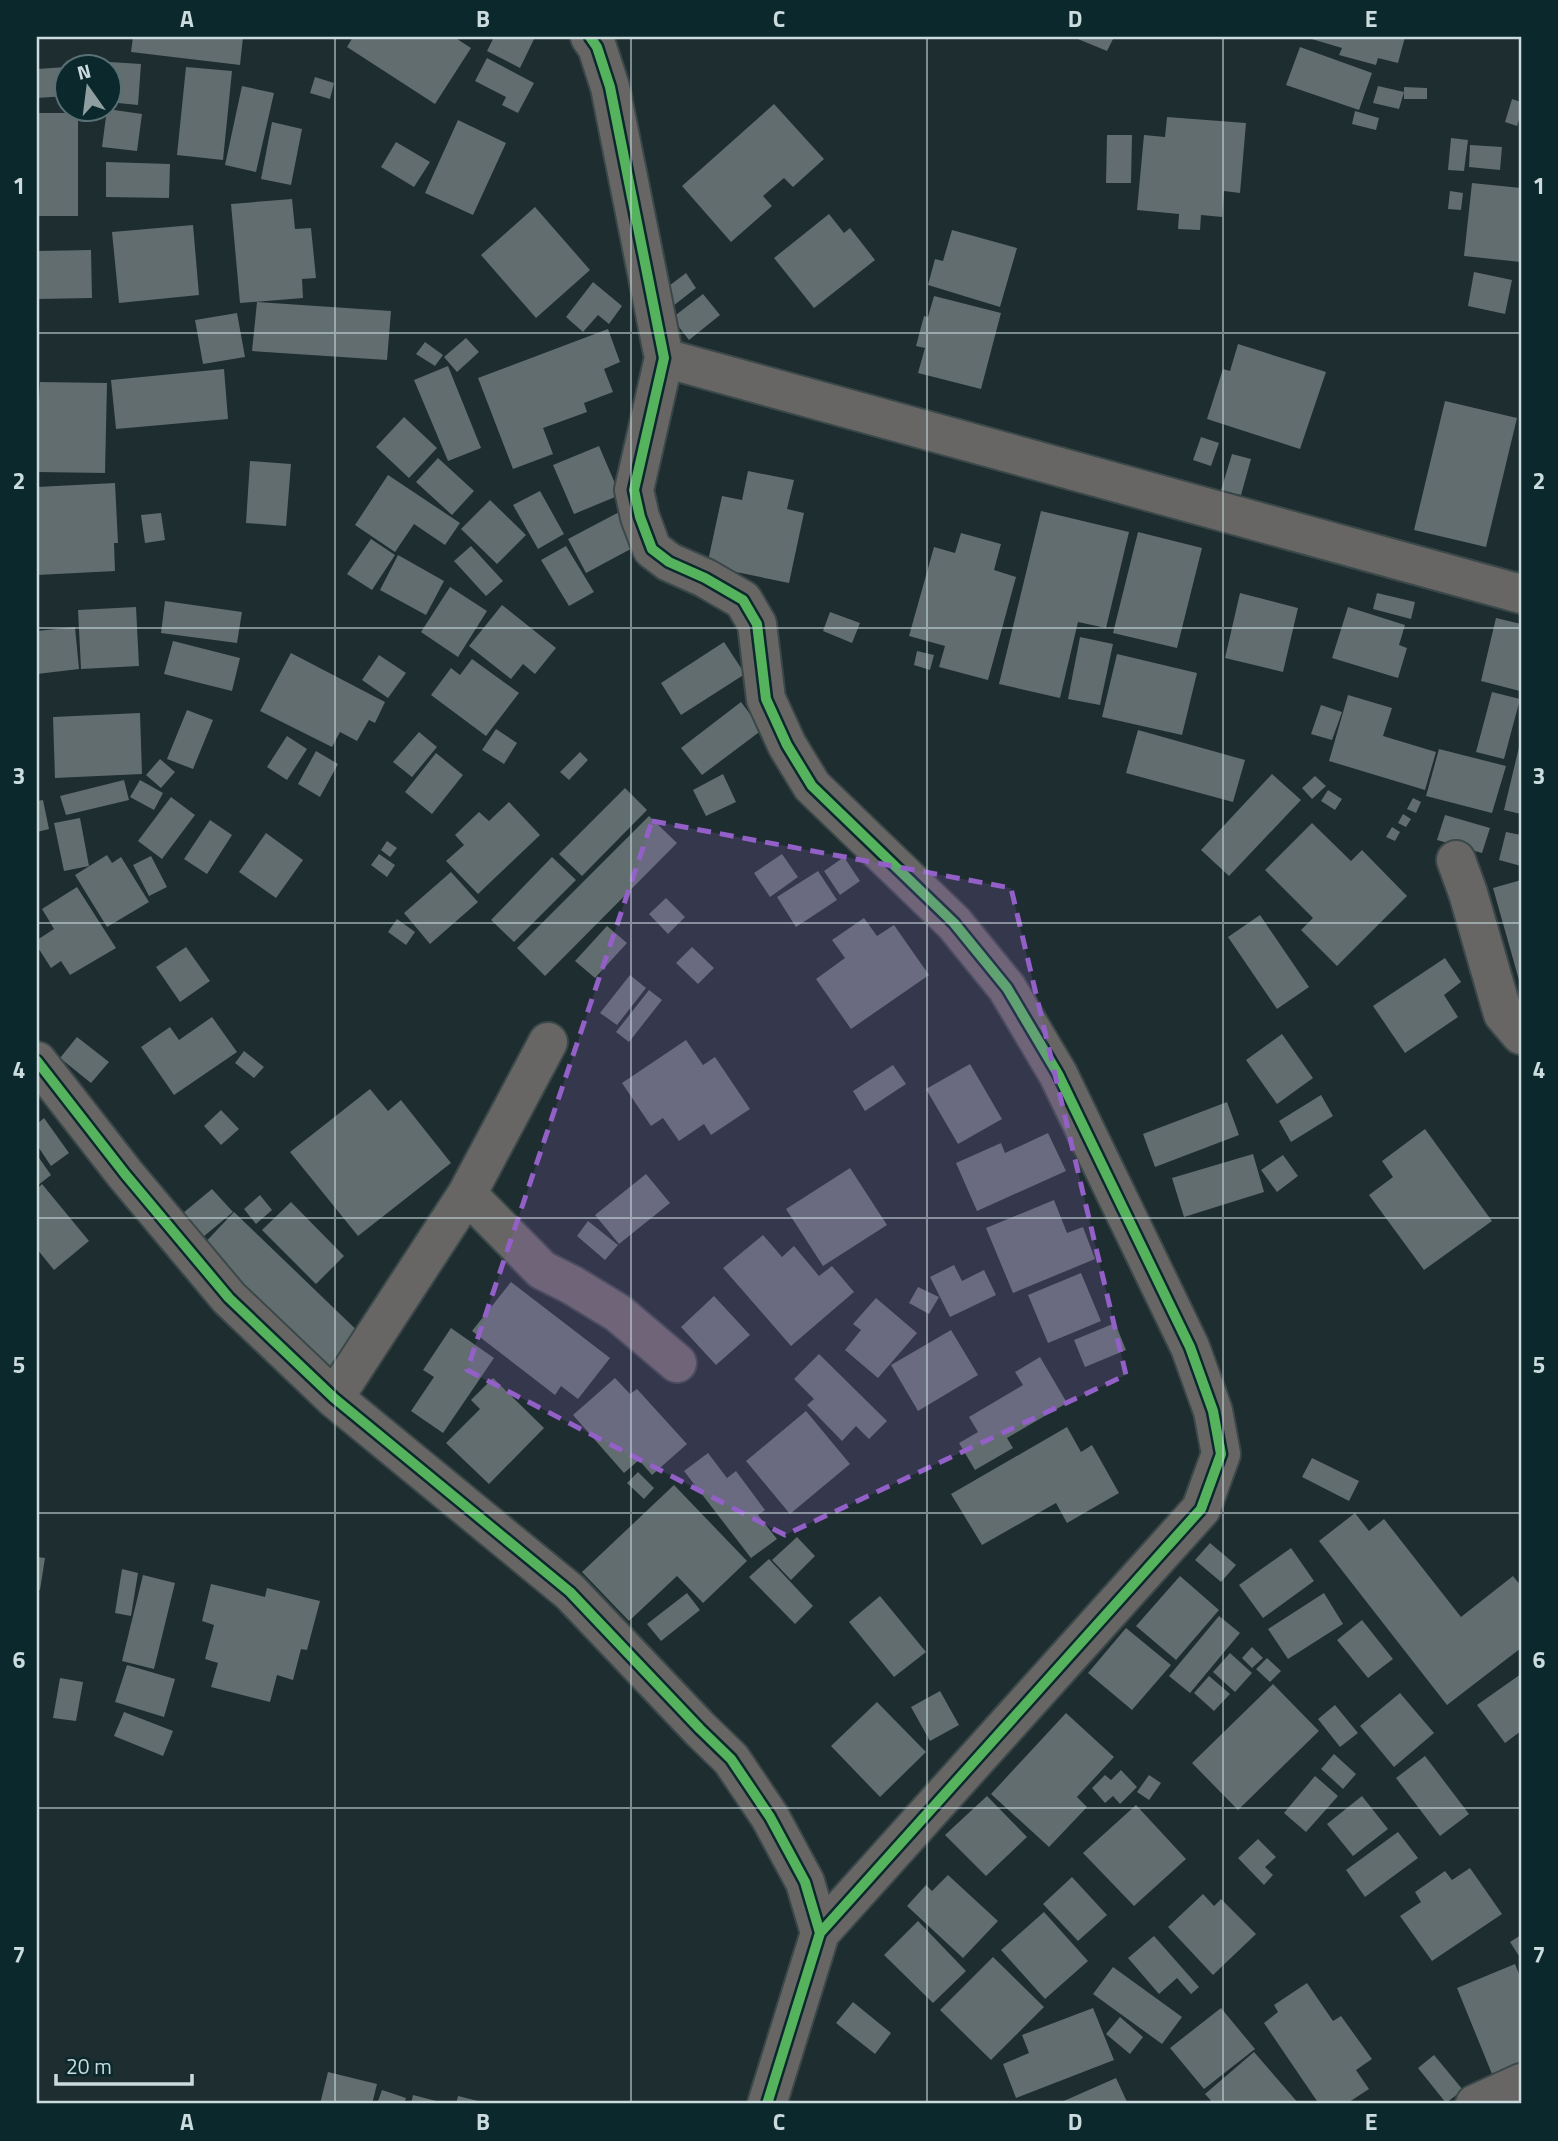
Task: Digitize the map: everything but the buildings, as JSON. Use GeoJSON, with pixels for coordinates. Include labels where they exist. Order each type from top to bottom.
{"type":"FeatureCollection","features":[{"type":"Feature","properties":{"kind":"street"},"geometry":{"type":"LineString","coordinates":[[590,37],[597,47],[610,87],[664,358],[634,489],[640,517],[652,549],[669,562],[705,578],[743,600],[757,624],[766,699],[787,745],[812,786],[954,923],[1007,988],[1058,1074],[1190,1347],[1213,1411],[1221,1454],[1201,1509],[820,1933],[767,2104]]}},
{"type":"Feature","properties":{"kind":"street"},"geometry":{"type":"LineString","coordinates":[[664,358],[1521,594]]}},
{"type":"Feature","properties":{"kind":"street"},"geometry":{"type":"LineString","coordinates":[[1456,860],[1503,1014],[1521,1035]]}},
{"type":"Feature","properties":{"kind":"street"},"geometry":{"type":"LineString","coordinates":[[334,1398],[467,1194],[548,1042]]}},
{"type":"Feature","properties":{"kind":"street"},"geometry":{"type":"LineString","coordinates":[[37,1061],[125,1174],[229,1298],[334,1398],[570,1592],[699,1729],[731,1759],[770,1817],[805,1882],[820,1933]]}},
{"type":"Feature","properties":{"kind":"street"},"geometry":{"type":"LineString","coordinates":[[467,1194],[542,1270],[618,1313],[677,1363]]}},
{"type":"Feature","properties":{"kind":"street"},"geometry":{"type":"LineString","coordinates":[[1475,2104],[1521,2083]]}},
{"type":"Feature","properties":{"kind":"highlighted area"},"geometry":{"type":"Polygon","coordinates":[[[652,821],[1011,888],[1126,1375],[785,1535],[467,1370],[652,821]]]}},
{"type":"Feature","properties":{"kind":"cycle path"},"geometry":{"type":"LineString","coordinates":[[590,37],[597,47],[610,87],[664,358],[634,490],[640,517],[652,549],[669,562],[705,578],[743,600],[757,624],[766,699],[787,745],[812,786],[954,923],[1007,988],[1058,1074],[1190,1347],[1213,1411],[1221,1454],[1201,1509],[820,1933]]}},
{"type":"Feature","properties":{"kind":"cycle path"},"geometry":{"type":"LineString","coordinates":[[37,1061],[125,1174],[229,1298],[334,1398],[570,1592],[731,1759],[770,1817],[805,1882],[820,1933],[767,2104]]}}]}
